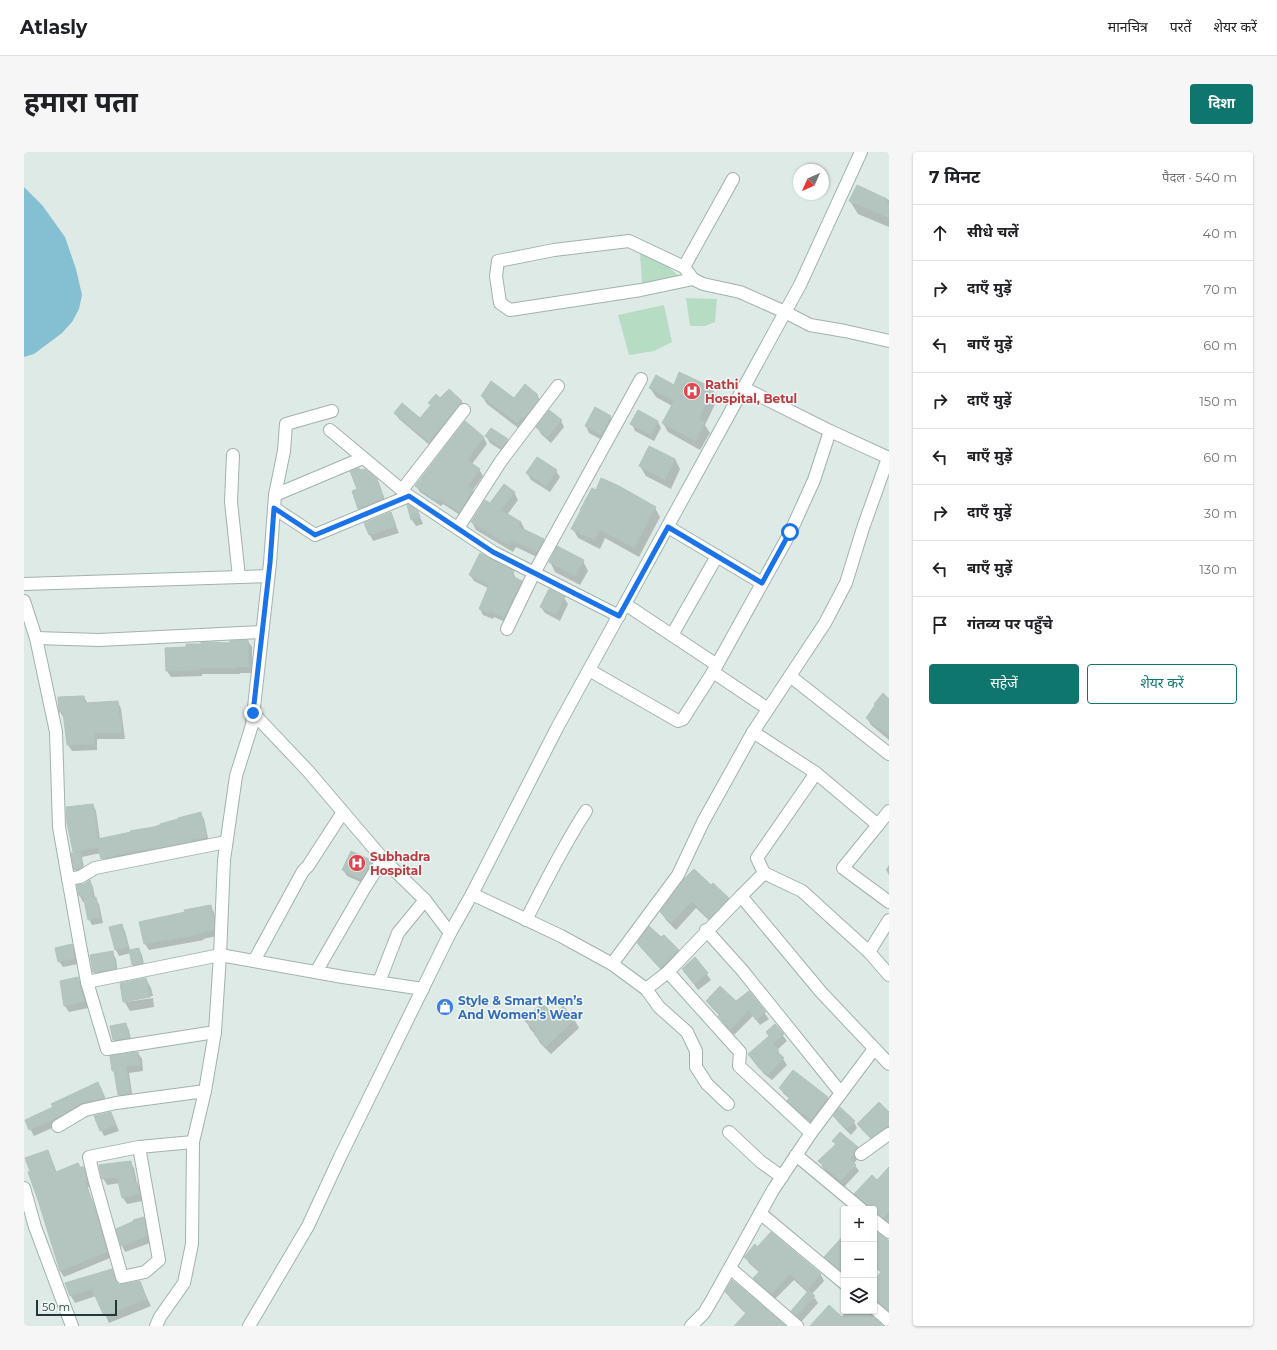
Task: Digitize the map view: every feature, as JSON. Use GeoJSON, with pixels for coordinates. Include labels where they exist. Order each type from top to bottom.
{"type":"FeatureCollection","features":[{"type":"Feature","properties":{"kind":"street"},"geometry":{"type":"LineString","coordinates":[[249,1326],[308,1226],[343,1150],[450,933],[472,894],[557,728],[800,285],[861,152]]}},
{"type":"Feature","properties":{"kind":"street"},"geometry":{"type":"LineString","coordinates":[[684,267],[733,179]]}},
{"type":"Feature","properties":{"kind":"street"},"geometry":{"type":"LineString","coordinates":[[693,279],[641,290],[510,310],[500,303],[496,276],[498,261],[554,250],[629,241],[684,267],[693,279],[703,284],[740,292],[810,325],[889,341]]}},
{"type":"Feature","properties":{"kind":"street"},"geometry":{"type":"LineString","coordinates":[[508,629],[534,572],[641,379]]}},
{"type":"Feature","properties":{"kind":"street"},"geometry":{"type":"LineString","coordinates":[[458,528],[501,461],[558,386]]}},
{"type":"Feature","properties":{"kind":"street"},"geometry":{"type":"LineString","coordinates":[[612,964],[678,875],[703,822],[753,732],[825,623],[846,584],[863,528],[888,458],[744,388]]}},
{"type":"Feature","properties":{"kind":"street"},"geometry":{"type":"LineString","coordinates":[[156,1326],[160,1317],[184,1283],[192,1244],[193,1142],[205,1091],[215,1032],[226,842],[236,776],[252,726],[275,495],[284,451],[286,424],[332,410]]}},
{"type":"Feature","properties":{"kind":"street"},"geometry":{"type":"LineString","coordinates":[[274,508],[315,535],[405,493],[464,410]]}},
{"type":"Feature","properties":{"kind":"street"},"geometry":{"type":"LineString","coordinates":[[330,430],[405,493],[493,552],[619,616]]}},
{"type":"Feature","properties":{"kind":"street"},"geometry":{"type":"LineString","coordinates":[[589,670],[678,721],[682,718],[715,669],[790,532],[814,480],[830,431]]}},
{"type":"Feature","properties":{"kind":"street"},"geometry":{"type":"LineString","coordinates":[[233,455],[231,502],[238,577]]}},
{"type":"Feature","properties":{"kind":"street"},"geometry":{"type":"LineString","coordinates":[[275,495],[363,458]]}},
{"type":"Feature","properties":{"kind":"street"},"geometry":{"type":"LineString","coordinates":[[668,527],[762,583]]}},
{"type":"Feature","properties":{"kind":"street"},"geometry":{"type":"LineString","coordinates":[[672,635],[716,556]]}},
{"type":"Feature","properties":{"kind":"street"},"geometry":{"type":"LineString","coordinates":[[24,584],[268,576]]}},
{"type":"Feature","properties":{"kind":"street"},"geometry":{"type":"LineString","coordinates":[[24,601],[36,638],[56,732],[59,827],[87,982],[107,1049],[215,1032]]}},
{"type":"Feature","properties":{"kind":"street"},"geometry":{"type":"LineString","coordinates":[[625,604],[672,635],[768,710]]}},
{"type":"Feature","properties":{"kind":"street"},"geometry":{"type":"LineString","coordinates":[[36,638],[98,640],[262,632]]}},
{"type":"Feature","properties":{"kind":"street"},"geometry":{"type":"LineString","coordinates":[[790,676],[889,754]]}},
{"type":"Feature","properties":{"kind":"street"},"geometry":{"type":"LineString","coordinates":[[253,713],[308,771],[384,859],[425,900],[450,933]]}},
{"type":"Feature","properties":{"kind":"street"},"geometry":{"type":"LineString","coordinates":[[753,732],[816,773],[878,825]]}},
{"type":"Feature","properties":{"kind":"street"},"geometry":{"type":"LineString","coordinates":[[816,773],[757,858],[764,873],[802,891],[869,952],[889,975]]}},
{"type":"Feature","properties":{"kind":"street"},"geometry":{"type":"LineString","coordinates":[[526,920],[543,886],[586,811]]}},
{"type":"Feature","properties":{"kind":"street"},"geometry":{"type":"LineString","coordinates":[[889,811],[843,868],[889,902]]}},
{"type":"Feature","properties":{"kind":"street"},"geometry":{"type":"LineString","coordinates":[[254,961],[303,871],[308,866],[343,812]]}},
{"type":"Feature","properties":{"kind":"street"},"geometry":{"type":"LineString","coordinates":[[68,879],[80,877],[95,868],[226,842]]}},
{"type":"Feature","properties":{"kind":"street"},"geometry":{"type":"LineString","coordinates":[[316,972],[364,889],[384,859]]}},
{"type":"Feature","properties":{"kind":"street"},"geometry":{"type":"LineString","coordinates":[[646,989],[668,972],[706,930],[764,873]]}},
{"type":"Feature","properties":{"kind":"street"},"geometry":{"type":"LineString","coordinates":[[472,894],[561,936],[612,964],[646,989],[659,1007],[687,1032],[696,1051],[696,1068],[707,1084],[728,1104]]}},
{"type":"Feature","properties":{"kind":"street"},"geometry":{"type":"LineString","coordinates":[[741,896],[821,992],[889,1064]]}},
{"type":"Feature","properties":{"kind":"street"},"geometry":{"type":"LineString","coordinates":[[380,982],[398,933],[425,900]]}},
{"type":"Feature","properties":{"kind":"street"},"geometry":{"type":"LineString","coordinates":[[869,952],[889,920]]}},
{"type":"Feature","properties":{"kind":"street"},"geometry":{"type":"LineString","coordinates":[[706,930],[742,970],[840,1093]]}},
{"type":"Feature","properties":{"kind":"street"},"geometry":{"type":"LineString","coordinates":[[87,982],[220,954],[316,972],[423,989]]}},
{"type":"Feature","properties":{"kind":"street"},"geometry":{"type":"LineString","coordinates":[[668,972],[740,1052],[739,1066],[811,1133]]}},
{"type":"Feature","properties":{"kind":"street"},"geometry":{"type":"LineString","coordinates":[[691,1326],[704,1313],[760,1214],[796,1155],[840,1093],[874,1049]]}},
{"type":"Feature","properties":{"kind":"street"},"geometry":{"type":"LineString","coordinates":[[58,1126],[85,1110],[116,1103],[205,1091]]}},
{"type":"Feature","properties":{"kind":"street"},"geometry":{"type":"LineString","coordinates":[[730,1132],[761,1162],[782,1177]]}},
{"type":"Feature","properties":{"kind":"street"},"geometry":{"type":"LineString","coordinates":[[861,1154],[889,1134]]}},
{"type":"Feature","properties":{"kind":"street"},"geometry":{"type":"LineString","coordinates":[[139,1148],[160,1260],[145,1272],[122,1277],[89,1157],[139,1148],[193,1142]]}},
{"type":"Feature","properties":{"kind":"street"},"geometry":{"type":"LineString","coordinates":[[796,1155],[857,1206]]}},
{"type":"Feature","properties":{"kind":"street"},"geometry":{"type":"LineString","coordinates":[[24,1188],[34,1227],[72,1326]]}},
{"type":"Feature","properties":{"kind":"street"},"geometry":{"type":"LineString","coordinates":[[760,1214],[841,1281]]}},
{"type":"Feature","properties":{"kind":"street"},"geometry":{"type":"LineString","coordinates":[[877,1222],[889,1232]]}},
{"type":"Feature","properties":{"kind":"street"},"geometry":{"type":"LineString","coordinates":[[730,1268],[797,1326]]}},
{"type":"Feature","properties":{"kind":"street"},"geometry":{"type":"LineString","coordinates":[[877,1311],[889,1321]]}},
{"type":"Feature","properties":{"kind":"green space"},"geometry":{"type":"Polygon","coordinates":[[[640,252],[663,262],[681,278],[642,283],[640,252]]]}},
{"type":"Feature","properties":{"kind":"green space"},"geometry":{"type":"Polygon","coordinates":[[[686,298],[717,299],[715,322],[705,326],[690,326],[686,298]]]}},
{"type":"Feature","properties":{"kind":"green space"},"geometry":{"type":"Polygon","coordinates":[[[664,305],[672,342],[654,351],[629,355],[618,315],[664,305]]]}},
{"type":"Feature","properties":{"kind":"water"},"geometry":{"type":"Polygon","coordinates":[[[24,187],[42,205],[65,237],[76,269],[82,295],[79,309],[72,322],[62,333],[34,354],[24,357],[24,187]]]}},
{"type":"Feature","properties":{"kind":"building"},"geometry":{"type":"Polygon","coordinates":[[[857,185],[887,199],[886,203],[889,204],[889,218],[849,201],[857,185]]]}},
{"type":"Feature","properties":{"kind":"building"},"geometry":{"type":"Polygon","coordinates":[[[679,372],[713,388],[699,419],[705,423],[695,441],[662,423],[674,401],[649,388],[656,375],[674,385],[679,372]]]}},
{"type":"Feature","properties":{"kind":"building"},"geometry":{"type":"Polygon","coordinates":[[[491,381],[514,398],[525,384],[538,395],[536,398],[538,400],[525,418],[522,416],[517,423],[481,396],[491,381]]]}},
{"type":"Feature","properties":{"kind":"building"},"geometry":{"type":"Polygon","coordinates":[[[449,389],[462,401],[429,442],[394,413],[402,403],[420,418],[431,405],[428,403],[436,394],[440,398],[449,389]]]}},
{"type":"Feature","properties":{"kind":"building"},"geometry":{"type":"Polygon","coordinates":[[[595,407],[611,416],[601,435],[585,426],[595,407]]]}},
{"type":"Feature","properties":{"kind":"building"},"geometry":{"type":"Polygon","coordinates":[[[549,410],[562,420],[547,437],[536,427],[549,410]]]}},
{"type":"Feature","properties":{"kind":"building"},"geometry":{"type":"Polygon","coordinates":[[[638,410],[658,421],[651,435],[630,424],[638,410]]]}},
{"type":"Feature","properties":{"kind":"building"},"geometry":{"type":"Polygon","coordinates":[[[465,421],[484,437],[467,460],[480,469],[468,486],[473,489],[460,512],[439,499],[438,501],[415,486],[465,421]]]}},
{"type":"Feature","properties":{"kind":"building"},"geometry":{"type":"Polygon","coordinates":[[[491,428],[508,439],[502,448],[485,436],[491,428]]]}},
{"type":"Feature","properties":{"kind":"building"},"geometry":{"type":"Polygon","coordinates":[[[649,446],[675,459],[665,480],[639,466],[649,446]]]}},
{"type":"Feature","properties":{"kind":"building"},"geometry":{"type":"Polygon","coordinates":[[[537,457],[557,470],[546,486],[526,473],[537,457]]]}},
{"type":"Feature","properties":{"kind":"building"},"geometry":{"type":"Polygon","coordinates":[[[359,468],[360,470],[365,469],[377,479],[384,498],[358,509],[352,491],[357,489],[350,471],[359,468]]]}},
{"type":"Feature","properties":{"kind":"building"},"geometry":{"type":"Polygon","coordinates":[[[601,478],[619,486],[656,507],[634,548],[600,530],[594,540],[571,529],[592,488],[596,490],[601,478]]]}},
{"type":"Feature","properties":{"kind":"building"},"geometry":{"type":"Polygon","coordinates":[[[504,484],[515,492],[501,510],[521,522],[519,527],[544,539],[537,552],[511,540],[509,545],[471,522],[485,500],[490,503],[504,484]]]}},
{"type":"Feature","properties":{"kind":"building"},"geometry":{"type":"Polygon","coordinates":[[[408,504],[418,511],[420,517],[411,520],[408,504]]]}},
{"type":"Feature","properties":{"kind":"building"},"geometry":{"type":"Polygon","coordinates":[[[391,512],[396,526],[369,535],[364,523],[391,512]]]}},
{"type":"Feature","properties":{"kind":"building"},"geometry":{"type":"Polygon","coordinates":[[[557,546],[584,560],[575,576],[549,562],[557,546]]]}},
{"type":"Feature","properties":{"kind":"building"},"geometry":{"type":"Polygon","coordinates":[[[480,553],[514,571],[512,576],[522,581],[504,618],[490,611],[490,613],[479,609],[489,585],[469,575],[480,553]]]}},
{"type":"Feature","properties":{"kind":"building"},"geometry":{"type":"Polygon","coordinates":[[[549,589],[565,597],[556,615],[540,607],[549,589]]]}},
{"type":"Feature","properties":{"kind":"building"},"geometry":{"type":"Polygon","coordinates":[[[248,640],[249,667],[199,668],[199,670],[166,671],[165,648],[186,647],[186,644],[201,644],[201,642],[230,643],[230,641],[248,640]]]}},
{"type":"Feature","properties":{"kind":"building"},"geometry":{"type":"Polygon","coordinates":[[[883,693],[889,699],[889,735],[866,718],[875,705],[874,704],[883,693]]]}},
{"type":"Feature","properties":{"kind":"building"},"geometry":{"type":"Polygon","coordinates":[[[84,696],[85,703],[118,701],[122,733],[94,733],[94,744],[67,745],[63,712],[59,712],[58,697],[84,696]]]}},
{"type":"Feature","properties":{"kind":"building"},"geometry":{"type":"Polygon","coordinates":[[[93,804],[98,839],[154,827],[178,818],[201,812],[206,837],[150,849],[132,851],[101,859],[98,847],[73,852],[67,823],[66,807],[93,804]]]}},
{"type":"Feature","properties":{"kind":"building"},"geometry":{"type":"Polygon","coordinates":[[[351,851],[373,861],[362,879],[342,870],[351,851]]]}},
{"type":"Feature","properties":{"kind":"building"},"geometry":{"type":"Polygon","coordinates":[[[80,852],[82,867],[74,870],[71,853],[80,852]]]}},
{"type":"Feature","properties":{"kind":"building"},"geometry":{"type":"Polygon","coordinates":[[[694,869],[711,885],[713,883],[729,898],[709,918],[692,901],[671,923],[660,912],[683,880],[694,869]]]}},
{"type":"Feature","properties":{"kind":"building"},"geometry":{"type":"Polygon","coordinates":[[[90,880],[93,898],[96,897],[100,917],[88,920],[83,895],[79,896],[77,885],[84,884],[90,880]]]}},
{"type":"Feature","properties":{"kind":"building"},"geometry":{"type":"Polygon","coordinates":[[[211,905],[214,930],[200,933],[201,934],[144,944],[139,922],[185,912],[184,910],[211,905]]]}},
{"type":"Feature","properties":{"kind":"building"},"geometry":{"type":"Polygon","coordinates":[[[122,924],[128,947],[115,950],[109,927],[122,924]]]}},
{"type":"Feature","properties":{"kind":"building"},"geometry":{"type":"Polygon","coordinates":[[[649,926],[661,937],[664,935],[679,950],[660,968],[637,943],[649,926]]]}},
{"type":"Feature","properties":{"kind":"building"},"geometry":{"type":"Polygon","coordinates":[[[72,944],[75,958],[58,962],[55,948],[72,944]]]}},
{"type":"Feature","properties":{"kind":"building"},"geometry":{"type":"Polygon","coordinates":[[[139,948],[142,963],[132,965],[129,950],[139,948]]]}},
{"type":"Feature","properties":{"kind":"building"},"geometry":{"type":"Polygon","coordinates":[[[113,951],[115,969],[93,972],[90,955],[113,951]]]}},
{"type":"Feature","properties":{"kind":"building"},"geometry":{"type":"Polygon","coordinates":[[[695,957],[708,973],[694,984],[682,969],[695,957]]]}},
{"type":"Feature","properties":{"kind":"building"},"geometry":{"type":"Polygon","coordinates":[[[78,977],[85,1001],[64,1006],[60,981],[78,977]]]}},
{"type":"Feature","properties":{"kind":"building"},"geometry":{"type":"Polygon","coordinates":[[[146,978],[150,997],[123,1002],[120,983],[146,978]]]}},
{"type":"Feature","properties":{"kind":"building"},"geometry":{"type":"Polygon","coordinates":[[[720,986],[736,1001],[749,991],[766,1012],[756,1020],[749,1010],[730,1030],[718,1016],[720,1014],[706,1001],[720,986]]]}},
{"type":"Feature","properties":{"kind":"building"},"geometry":{"type":"Polygon","coordinates":[[[542,1003],[554,1015],[563,1006],[575,1019],[546,1047],[534,1034],[536,1032],[524,1020],[542,1003]]]}},
{"type":"Feature","properties":{"kind":"building"},"geometry":{"type":"Polygon","coordinates":[[[126,1023],[129,1038],[113,1040],[110,1026],[126,1023]]]}},
{"type":"Feature","properties":{"kind":"building"},"geometry":{"type":"Polygon","coordinates":[[[775,1024],[784,1034],[773,1044],[784,1058],[768,1075],[759,1068],[748,1054],[769,1036],[766,1032],[775,1024]]]}},
{"type":"Feature","properties":{"kind":"building"},"geometry":{"type":"Polygon","coordinates":[[[138,1052],[140,1065],[126,1066],[130,1094],[118,1095],[110,1056],[138,1052]]]}},
{"type":"Feature","properties":{"kind":"building"},"geometry":{"type":"Polygon","coordinates":[[[793,1070],[828,1097],[811,1120],[802,1113],[801,1114],[787,1101],[790,1097],[779,1088],[793,1070]]]}},
{"type":"Feature","properties":{"kind":"building"},"geometry":{"type":"Polygon","coordinates":[[[98,1082],[105,1098],[81,1103],[58,1117],[29,1130],[25,1120],[53,1107],[51,1104],[98,1082]]]}},
{"type":"Feature","properties":{"kind":"building"},"geometry":{"type":"Polygon","coordinates":[[[879,1102],[889,1112],[889,1127],[885,1128],[871,1138],[857,1124],[879,1102]]]}},
{"type":"Feature","properties":{"kind":"building"},"geometry":{"type":"Polygon","coordinates":[[[840,1107],[855,1121],[847,1129],[833,1116],[840,1107]]]}},
{"type":"Feature","properties":{"kind":"building"},"geometry":{"type":"Polygon","coordinates":[[[111,1112],[116,1125],[100,1131],[94,1116],[111,1112]]]}},
{"type":"Feature","properties":{"kind":"building"},"geometry":{"type":"Polygon","coordinates":[[[840,1132],[858,1147],[850,1159],[856,1165],[840,1181],[818,1161],[836,1144],[832,1141],[840,1132]]]}},
{"type":"Feature","properties":{"kind":"building"},"geometry":{"type":"Polygon","coordinates":[[[48,1150],[56,1172],[78,1163],[80,1167],[84,1167],[87,1180],[85,1181],[86,1185],[95,1208],[107,1252],[60,1271],[28,1172],[30,1171],[25,1158],[48,1150]]]}},
{"type":"Feature","properties":{"kind":"building"},"geometry":{"type":"Polygon","coordinates":[[[131,1161],[135,1183],[137,1182],[140,1194],[122,1198],[117,1177],[102,1179],[99,1165],[131,1161]]]}},
{"type":"Feature","properties":{"kind":"building"},"geometry":{"type":"Polygon","coordinates":[[[889,1167],[889,1212],[883,1218],[877,1215],[877,1206],[868,1206],[854,1194],[872,1175],[877,1180],[889,1167]]]}},
{"type":"Feature","properties":{"kind":"building"},"geometry":{"type":"Polygon","coordinates":[[[144,1217],[147,1236],[121,1246],[116,1229],[134,1221],[133,1220],[144,1217]]]}},
{"type":"Feature","properties":{"kind":"building"},"geometry":{"type":"Polygon","coordinates":[[[771,1232],[821,1274],[807,1290],[790,1274],[771,1294],[753,1278],[760,1271],[744,1257],[755,1244],[757,1247],[771,1232]]]}},
{"type":"Feature","properties":{"kind":"building"},"geometry":{"type":"Polygon","coordinates":[[[877,1232],[889,1241],[889,1311],[877,1302],[877,1277],[882,1271],[877,1267],[877,1232]]]}},
{"type":"Feature","properties":{"kind":"building"},"geometry":{"type":"Polygon","coordinates":[[[841,1238],[841,1271],[824,1257],[841,1238]]]}},
{"type":"Feature","properties":{"kind":"building"},"geometry":{"type":"Polygon","coordinates":[[[112,1269],[115,1279],[119,1285],[140,1281],[147,1299],[104,1316],[92,1289],[70,1296],[65,1283],[112,1269]]]}},
{"type":"Feature","properties":{"kind":"building"},"geometry":{"type":"Polygon","coordinates":[[[732,1280],[786,1326],[734,1326],[746,1313],[725,1292],[732,1280]]]}},
{"type":"Feature","properties":{"kind":"building"},"geometry":{"type":"Polygon","coordinates":[[[809,1290],[815,1296],[797,1316],[791,1311],[809,1290]]]}},
{"type":"Feature","properties":{"kind":"building"},"geometry":{"type":"Polygon","coordinates":[[[829,1305],[842,1317],[844,1314],[870,1314],[883,1326],[810,1326],[829,1305]]]}},
{"type":"Feature","properties":{"kind":"place","name":"Rathi Hospital, Betul"},"geometry":{"type":"Point","coordinates":[692,391]}},
{"type":"Feature","properties":{"kind":"place","name":"Subhadra Hospital"},"geometry":{"type":"Point","coordinates":[357,863]}},
{"type":"Feature","properties":{"kind":"place","name":"Style & Smart Men’s And Women’s Wear"},"geometry":{"type":"Point","coordinates":[445,1007]}},
{"type":"Feature","properties":{"kind":"route"},"geometry":{"type":"LineString","coordinates":[[253,713],[270,563],[274,508],[315,535],[409,496],[493,552],[619,616],[668,527],[762,583],[790,532]]}}]}
